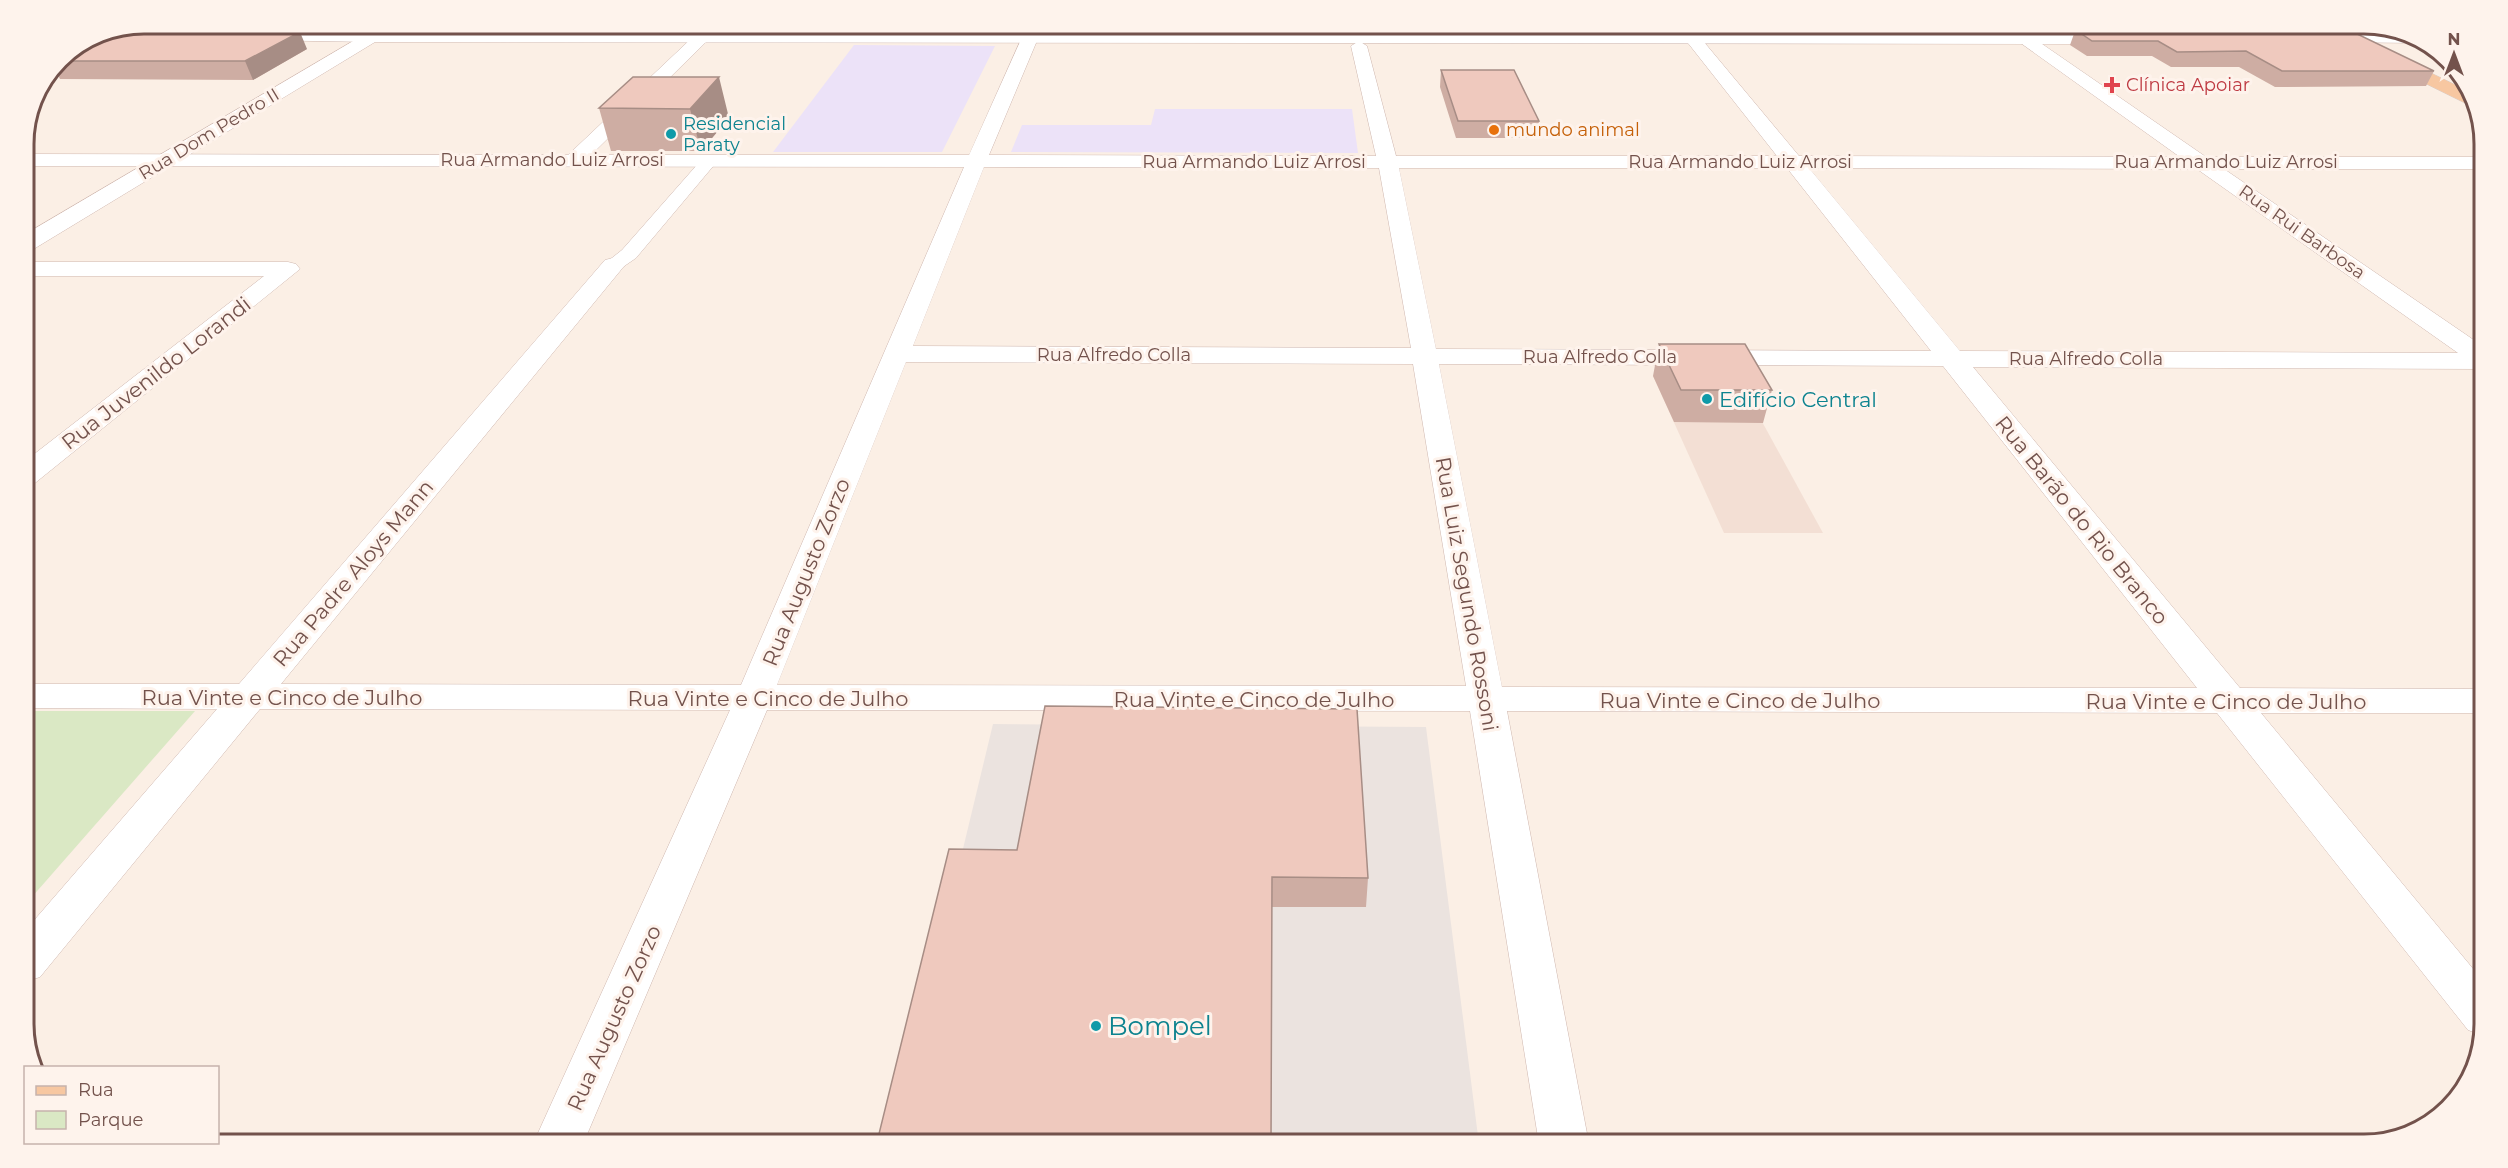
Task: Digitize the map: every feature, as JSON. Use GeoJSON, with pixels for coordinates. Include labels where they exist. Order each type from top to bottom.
{"type":"FeatureCollection","features":[{"type":"Feature","properties":{"kind":"main road"},"geometry":{"type":"LineString","coordinates":[[2351,34],[2461,93]]}},
{"type":"Feature","properties":{"kind":"main road"},"geometry":{"type":"LineString","coordinates":[[2378,39],[2424,61]]}},
{"type":"Feature","properties":{"kind":"street","name":"Rua Luiz Segundo Rossoni"},"geometry":{"type":"LineString","coordinates":[[1360,34],[1388,162],[1424,356],[1562,1134]]}},
{"type":"Feature","properties":{"kind":"street"},"geometry":{"type":"LineString","coordinates":[[1500,34],[1692,39],[2130,39]]}},
{"type":"Feature","properties":{"kind":"street","name":"Rua Barão do Rio Branco"},"geometry":{"type":"LineString","coordinates":[[1689,34],[2474,1004]]}},
{"type":"Feature","properties":{"kind":"street","name":"Rua Rui Barbosa"},"geometry":{"type":"LineString","coordinates":[[2017,34],[2473,352]]}},
{"type":"Feature","properties":{"kind":"street"},"geometry":{"type":"LineString","coordinates":[[2307,39],[2335,34]]}},
{"type":"Feature","properties":{"kind":"street"},"geometry":{"type":"LineString","coordinates":[[2356,34],[2378,39],[2395,39]]}},
{"type":"Feature","properties":{"kind":"street","name":"Rua Dom Pedro II"},"geometry":{"type":"LineString","coordinates":[[35,238],[376,35]]}},
{"type":"Feature","properties":{"kind":"street"},"geometry":{"type":"LineString","coordinates":[[574,160],[704,35]]}},
{"type":"Feature","properties":{"kind":"street"},"geometry":{"type":"LineString","coordinates":[[235,37],[701,38],[859,35]]}},
{"type":"Feature","properties":{"kind":"street","name":"Rua Augusto Zorzo"},"geometry":{"type":"LineString","coordinates":[[562,1134],[754,698],[976,162],[1031,35]]}},
{"type":"Feature","properties":{"kind":"street"},"geometry":{"type":"LineString","coordinates":[[123,37],[164,37]]}},
{"type":"Feature","properties":{"kind":"street","name":"Rua Armando Luiz Arrosi"},"geometry":{"type":"LineString","coordinates":[[35,160],[2473,163]]}},
{"type":"Feature","properties":{"kind":"street"},"geometry":{"type":"LineString","coordinates":[[613,265],[629,254],[709,161]]}},
{"type":"Feature","properties":{"kind":"street","name":"Rua Padre Aloys Mann"},"geometry":{"type":"LineString","coordinates":[[35,951],[613,265]]}},
{"type":"Feature","properties":{"kind":"street","name":"Rua Juvenildo Lorandi"},"geometry":{"type":"LineString","coordinates":[[35,269],[288,269],[35,468]]}},
{"type":"Feature","properties":{"kind":"street","name":"Rua Alfredo Colla"},"geometry":{"type":"LineString","coordinates":[[896,354],[2473,360]]}},
{"type":"Feature","properties":{"kind":"street","name":"Rua Vinte e Cinco de Julho"},"geometry":{"type":"LineString","coordinates":[[35,696],[2474,701]]}},
{"type":"Feature","properties":{"kind":"shaded area"},"geometry":{"type":"Polygon","coordinates":[[[854,45],[995,46],[942,152],[773,152],[854,45]]]}},
{"type":"Feature","properties":{"kind":"shaded area"},"geometry":{"type":"Polygon","coordinates":[[[1155,109],[1352,109],[1358,153],[1011,152],[1022,125],[1151,125],[1155,109]]]}},
{"type":"Feature","properties":{"kind":"shaded area"},"geometry":{"type":"Polygon","coordinates":[[[1653,376],[1737,376],[1823,533],[1724,533],[1653,376]]]}},
{"type":"Feature","properties":{"kind":"shaded area","name":"Bompel"},"geometry":{"type":"Polygon","coordinates":[[[993,724],[1426,727],[1478,1134],[894,1134],[993,724]]]}},
{"type":"Feature","properties":{"kind":"green space"},"geometry":{"type":"Polygon","coordinates":[[[35,711],[195,711],[35,893],[35,711]]]}},
{"type":"Feature","properties":{"kind":"building"},"geometry":{"type":"Polygon","coordinates":[[[2082,34],[2357,34],[2424,66],[2424,71],[2282,71],[2246,51],[2177,52],[2158,41],[2092,41],[2082,34]]]}},
{"type":"Feature","properties":{"kind":"building"},"geometry":{"type":"Polygon","coordinates":[[[137,35],[294,35],[245,61],[73,61],[89,49],[109,40],[137,35]]]}},
{"type":"Feature","properties":{"kind":"building"},"geometry":{"type":"Polygon","coordinates":[[[1441,70],[1514,70],[1539,121],[1458,121],[1441,70]]]}},
{"type":"Feature","properties":{"kind":"building"},"geometry":{"type":"Polygon","coordinates":[[[633,77],[719,77],[690,109],[599,108],[633,77]]]}},
{"type":"Feature","properties":{"kind":"building"},"geometry":{"type":"Polygon","coordinates":[[[1659,344],[1745,344],[1772,390],[1681,390],[1659,344]]]}},
{"type":"Feature","properties":{"kind":"building","name":"Bompel"},"geometry":{"type":"Polygon","coordinates":[[[1045,706],[1357,709],[1368,878],[1272,877],[1271,1134],[879,1134],[949,849],[1017,850],[1045,706]]]}},
{"type":"Feature","properties":{"kind":"place","name":"Clínica Apoiar"},"geometry":{"type":"Point","coordinates":[2112,85]}},
{"type":"Feature","properties":{"kind":"place","name":"mundo animal"},"geometry":{"type":"Point","coordinates":[1494,130]}},
{"type":"Feature","properties":{"kind":"place","name":"Residencial Paraty"},"geometry":{"type":"Point","coordinates":[671,134]}},
{"type":"Feature","properties":{"kind":"place","name":"Edifício Central"},"geometry":{"type":"Point","coordinates":[1707,399]}},
{"type":"Feature","properties":{"kind":"place","name":"Bompel"},"geometry":{"type":"Point","coordinates":[1096,1026]}}]}
